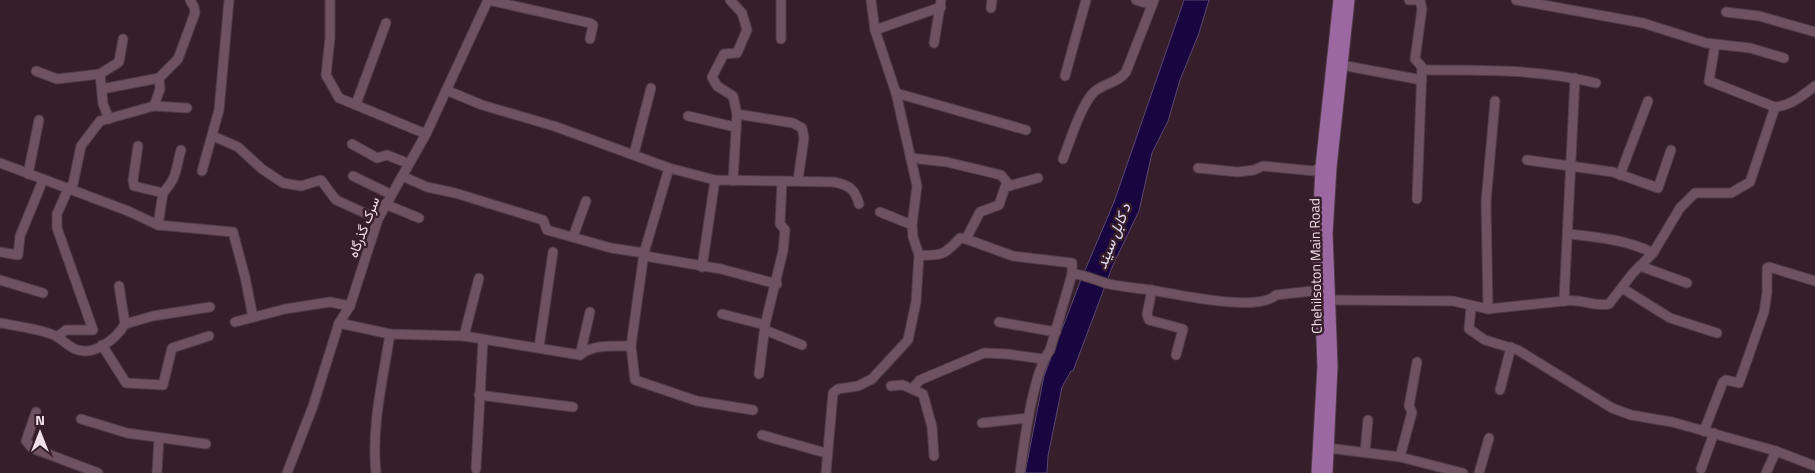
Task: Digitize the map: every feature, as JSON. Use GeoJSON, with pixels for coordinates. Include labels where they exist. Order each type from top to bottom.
{"type":"FeatureCollection","features":[{"type":"Feature","properties":{"kind":"main road","name":"Chehilsoton Main Road"},"geometry":{"type":"LineString","coordinates":[[1317,473],[1323,366],[1318,233],[1322,167],[1340,0]]}},
{"type":"Feature","properties":{"kind":"main road","name":"Chehilsoton Main Road"},"geometry":{"type":"LineString","coordinates":[[1327,473],[1332,366],[1327,233],[1331,167],[1349,0]]}},
{"type":"Feature","properties":{"kind":"street"},"geometry":{"type":"LineString","coordinates":[[102,89],[159,78],[181,54],[195,13],[190,0]]}},
{"type":"Feature","properties":{"kind":"street"},"geometry":{"type":"LineString","coordinates":[[202,171],[214,136],[220,110],[229,0]]}},
{"type":"Feature","properties":{"kind":"street"},"geometry":{"type":"LineString","coordinates":[[330,0],[330,38],[326,74],[339,98],[426,134]]}},
{"type":"Feature","properties":{"kind":"street"},"geometry":{"type":"LineString","coordinates":[[488,0],[590,22],[593,25],[590,39]]}},
{"type":"Feature","properties":{"kind":"street","name":"سرک گذرگاه"},"geometry":{"type":"LineString","coordinates":[[287,473],[313,406],[339,323],[350,306],[378,219],[390,194],[426,134],[488,0]]}},
{"type":"Feature","properties":{"kind":"street"},"geometry":{"type":"LineString","coordinates":[[781,0],[781,39]]}},
{"type":"Feature","properties":{"kind":"street"},"geometry":{"type":"LineString","coordinates":[[826,473],[826,453],[834,391],[858,386],[872,379],[908,340],[916,302],[919,254],[913,237],[912,225],[917,186],[896,93],[875,30],[871,0]]}},
{"type":"Feature","properties":{"kind":"street"},"geometry":{"type":"LineString","coordinates":[[1065,76],[1086,0]]}},
{"type":"Feature","properties":{"kind":"street"},"geometry":{"type":"LineString","coordinates":[[1063,159],[1084,109],[1094,92],[1122,78],[1126,72],[1153,2],[1136,0]]}},
{"type":"Feature","properties":{"kind":"street"},"geometry":{"type":"LineString","coordinates":[[1409,0],[1416,0]]}},
{"type":"Feature","properties":{"kind":"street"},"geometry":{"type":"LineString","coordinates":[[1417,198],[1422,80],[1422,70],[1416,59],[1422,9],[1420,0]]}},
{"type":"Feature","properties":{"kind":"street"},"geometry":{"type":"LineString","coordinates":[[1516,0],[1643,24],[1715,45],[1750,48],[1784,58]]}},
{"type":"Feature","properties":{"kind":"street"},"geometry":{"type":"LineString","coordinates":[[733,181],[736,114],[733,96],[717,86],[712,77],[724,54],[737,53],[747,30],[742,13],[734,1]]}},
{"type":"Feature","properties":{"kind":"street"},"geometry":{"type":"LineString","coordinates":[[875,30],[941,3]]}},
{"type":"Feature","properties":{"kind":"street"},"geometry":{"type":"LineString","coordinates":[[934,42],[941,3]]}},
{"type":"Feature","properties":{"kind":"street"},"geometry":{"type":"LineString","coordinates":[[1726,12],[1759,16],[1815,32]]}},
{"type":"Feature","properties":{"kind":"street"},"geometry":{"type":"LineString","coordinates":[[356,104],[386,23]]}},
{"type":"Feature","properties":{"kind":"street"},"geometry":{"type":"LineString","coordinates":[[36,70],[57,79],[100,74],[119,62],[124,39]]}},
{"type":"Feature","properties":{"kind":"street"},"geometry":{"type":"LineString","coordinates":[[1715,45],[1709,80],[1775,107],[1784,106],[1796,100],[1815,86]]}},
{"type":"Feature","properties":{"kind":"street"},"geometry":{"type":"LineString","coordinates":[[1341,65],[1422,80]]}},
{"type":"Feature","properties":{"kind":"street"},"geometry":{"type":"LineString","coordinates":[[1422,70],[1497,70],[1575,78],[1596,83]]}},
{"type":"Feature","properties":{"kind":"street"},"geometry":{"type":"LineString","coordinates":[[100,74],[103,104],[109,119]]}},
{"type":"Feature","properties":{"kind":"street"},"geometry":{"type":"LineString","coordinates":[[154,106],[160,89],[159,78]]}},
{"type":"Feature","properties":{"kind":"street"},"geometry":{"type":"LineString","coordinates":[[1564,300],[1569,234],[1575,78]]}},
{"type":"Feature","properties":{"kind":"street"},"geometry":{"type":"LineString","coordinates":[[634,154],[651,88]]}},
{"type":"Feature","properties":{"kind":"street"},"geometry":{"type":"LineString","coordinates":[[446,90],[482,106],[554,126],[669,168],[715,180],[834,182],[850,186],[856,194],[859,204]]}},
{"type":"Feature","properties":{"kind":"street"},"geometry":{"type":"LineString","coordinates":[[896,93],[1026,130]]}},
{"type":"Feature","properties":{"kind":"street"},"geometry":{"type":"LineString","coordinates":[[1488,309],[1486,202],[1495,101]]}},
{"type":"Feature","properties":{"kind":"street"},"geometry":{"type":"LineString","coordinates":[[1620,175],[1648,101]]}},
{"type":"Feature","properties":{"kind":"street"},"geometry":{"type":"LineString","coordinates":[[57,337],[70,330],[93,330],[57,228],[57,214],[68,189],[73,184],[81,146],[100,121],[154,106],[187,108]]}},
{"type":"Feature","properties":{"kind":"street"},"geometry":{"type":"LineString","coordinates":[[1330,300],[1453,301],[1471,307],[1488,309],[1574,299],[1606,305],[1612,302],[1640,266],[1653,253],[1690,195],[1695,193],[1730,193],[1750,182],[1775,107]]}},
{"type":"Feature","properties":{"kind":"street"},"geometry":{"type":"LineString","coordinates":[[736,114],[793,123],[802,128],[804,138],[798,180]]}},
{"type":"Feature","properties":{"kind":"street"},"geometry":{"type":"LineString","coordinates":[[688,116],[735,127]]}},
{"type":"Feature","properties":{"kind":"street"},"geometry":{"type":"LineString","coordinates":[[28,174],[39,120]]}},
{"type":"Feature","properties":{"kind":"street"},"geometry":{"type":"LineString","coordinates":[[214,136],[238,147],[262,169],[283,183],[301,186],[321,180],[336,200],[378,219]]}},
{"type":"Feature","properties":{"kind":"street"},"geometry":{"type":"LineString","coordinates":[[352,144],[377,158],[387,155],[408,163]]}},
{"type":"Feature","properties":{"kind":"street"},"geometry":{"type":"LineString","coordinates":[[138,146],[133,180],[134,186],[163,193]]}},
{"type":"Feature","properties":{"kind":"street"},"geometry":{"type":"LineString","coordinates":[[158,225],[163,193],[175,179],[176,166],[181,150]]}},
{"type":"Feature","properties":{"kind":"street"},"geometry":{"type":"LineString","coordinates":[[1527,160],[1613,172],[1658,188],[1671,150]]}},
{"type":"Feature","properties":{"kind":"street"},"geometry":{"type":"LineString","coordinates":[[911,158],[948,162],[1001,175],[1010,186]]}},
{"type":"Feature","properties":{"kind":"street"},"geometry":{"type":"LineString","coordinates":[[0,163],[128,211],[158,225],[233,232],[246,278],[253,317]]}},
{"type":"Feature","properties":{"kind":"street"},"geometry":{"type":"LineString","coordinates":[[1198,168],[1238,172],[1254,170],[1263,166],[1314,171],[1322,167]]}},
{"type":"Feature","properties":{"kind":"street"},"geometry":{"type":"LineString","coordinates":[[669,168],[644,255],[631,346],[635,380],[698,401],[753,410]]}},
{"type":"Feature","properties":{"kind":"street"},"geometry":{"type":"LineString","coordinates":[[353,176],[390,194]]}},
{"type":"Feature","properties":{"kind":"street"},"geometry":{"type":"LineString","coordinates":[[402,176],[427,187],[455,193],[543,220],[547,230],[611,248],[777,284]]}},
{"type":"Feature","properties":{"kind":"street"},"geometry":{"type":"LineString","coordinates":[[966,238],[980,212],[999,205],[1005,187],[1038,178]]}},
{"type":"Feature","properties":{"kind":"street"},"geometry":{"type":"LineString","coordinates":[[0,252],[18,255],[20,236],[43,180]]}},
{"type":"Feature","properties":{"kind":"street"},"geometry":{"type":"LineString","coordinates":[[702,267],[715,180]]}},
{"type":"Feature","properties":{"kind":"street"},"geometry":{"type":"LineString","coordinates":[[759,374],[765,328],[777,284],[785,230],[780,224],[782,181]]}},
{"type":"Feature","properties":{"kind":"street"},"geometry":{"type":"LineString","coordinates":[[573,237],[586,201]]}},
{"type":"Feature","properties":{"kind":"street"},"geometry":{"type":"LineString","coordinates":[[385,204],[419,218]]}},
{"type":"Feature","properties":{"kind":"street"},"geometry":{"type":"LineString","coordinates":[[880,212],[912,225]]}},
{"type":"Feature","properties":{"kind":"street"},"geometry":{"type":"LineString","coordinates":[[1569,234],[1625,243],[1641,247],[1653,253]]}},
{"type":"Feature","properties":{"kind":"street"},"geometry":{"type":"LineString","coordinates":[[919,254],[939,255],[948,251],[960,238],[966,238],[1013,256],[1072,263],[1076,274],[1050,350],[1043,359],[1028,418],[1020,473]]}},
{"type":"Feature","properties":{"kind":"street"},"geometry":{"type":"LineString","coordinates":[[539,348],[553,252]]}},
{"type":"Feature","properties":{"kind":"street"},"geometry":{"type":"LineString","coordinates":[[1640,266],[1688,283]]}},
{"type":"Feature","properties":{"kind":"street"},"geometry":{"type":"LineString","coordinates":[[1701,469],[1722,382],[1726,380],[1739,384],[1764,312],[1767,294],[1767,268],[1815,281]]}},
{"type":"Feature","properties":{"kind":"street"},"geometry":{"type":"LineString","coordinates":[[1076,274],[1109,284],[1211,301],[1257,301],[1272,299],[1276,295],[1321,290]]}},
{"type":"Feature","properties":{"kind":"street"},"geometry":{"type":"LineString","coordinates":[[464,336],[479,278]]}},
{"type":"Feature","properties":{"kind":"street"},"geometry":{"type":"LineString","coordinates":[[0,280],[43,293]]}},
{"type":"Feature","properties":{"kind":"street"},"geometry":{"type":"LineString","coordinates":[[119,286],[126,324]]}},
{"type":"Feature","properties":{"kind":"street"},"geometry":{"type":"LineString","coordinates":[[1622,288],[1670,318],[1717,332]]}},
{"type":"Feature","properties":{"kind":"street"},"geometry":{"type":"LineString","coordinates":[[1152,290],[1147,314],[1148,320],[1183,329],[1176,356]]}},
{"type":"Feature","properties":{"kind":"street"},"geometry":{"type":"LineString","coordinates":[[235,322],[330,302],[350,306]]}},
{"type":"Feature","properties":{"kind":"street"},"geometry":{"type":"LineString","coordinates":[[0,323],[57,337],[77,350],[89,352],[100,348],[121,331],[126,324],[153,316],[210,307]]}},
{"type":"Feature","properties":{"kind":"street"},"geometry":{"type":"LineString","coordinates":[[1471,307],[1469,329],[1484,340],[1511,347],[1612,408],[1631,415],[1672,422],[1776,451],[1815,466]]}},
{"type":"Feature","properties":{"kind":"street"},"geometry":{"type":"LineString","coordinates":[[580,354],[590,312]]}},
{"type":"Feature","properties":{"kind":"street"},"geometry":{"type":"LineString","coordinates":[[722,314],[765,328],[802,345]]}},
{"type":"Feature","properties":{"kind":"street"},"geometry":{"type":"LineString","coordinates":[[999,322],[1056,332]]}},
{"type":"Feature","properties":{"kind":"street"},"geometry":{"type":"LineString","coordinates":[[339,323],[390,334],[464,336],[580,354],[585,350],[608,346],[631,346]]}},
{"type":"Feature","properties":{"kind":"street"},"geometry":{"type":"LineString","coordinates":[[376,473],[374,454],[376,426],[390,334]]}},
{"type":"Feature","properties":{"kind":"street"},"geometry":{"type":"LineString","coordinates":[[102,345],[126,383],[162,385],[172,348],[209,336]]}},
{"type":"Feature","properties":{"kind":"street"},"geometry":{"type":"LineString","coordinates":[[476,469],[479,395],[484,340]]}},
{"type":"Feature","properties":{"kind":"street"},"geometry":{"type":"LineString","coordinates":[[1500,390],[1511,347]]}},
{"type":"Feature","properties":{"kind":"street"},"geometry":{"type":"LineString","coordinates":[[913,388],[920,380],[984,353],[1043,359]]}},
{"type":"Feature","properties":{"kind":"street"},"geometry":{"type":"LineString","coordinates":[[1400,457],[1412,412],[1409,406],[1416,362]]}},
{"type":"Feature","properties":{"kind":"street"},"geometry":{"type":"LineString","coordinates":[[891,386],[903,385],[924,394],[932,427],[934,456]]}},
{"type":"Feature","properties":{"kind":"street"},"geometry":{"type":"LineString","coordinates":[[479,395],[573,406]]}},
{"type":"Feature","properties":{"kind":"street"},"geometry":{"type":"LineString","coordinates":[[36,412],[26,441],[32,448],[98,473]]}},
{"type":"Feature","properties":{"kind":"street"},"geometry":{"type":"LineString","coordinates":[[81,418],[127,433],[206,444]]}},
{"type":"Feature","properties":{"kind":"street"},"geometry":{"type":"LineString","coordinates":[[982,423],[1028,418]]}},
{"type":"Feature","properties":{"kind":"street"},"geometry":{"type":"LineString","coordinates":[[1365,452],[1368,420]]}},
{"type":"Feature","properties":{"kind":"street"},"geometry":{"type":"LineString","coordinates":[[762,435],[826,453]]}},
{"type":"Feature","properties":{"kind":"street"},"geometry":{"type":"LineString","coordinates":[[157,473],[159,438]]}},
{"type":"Feature","properties":{"kind":"street"},"geometry":{"type":"LineString","coordinates":[[1479,473],[1489,438]]}},
{"type":"Feature","properties":{"kind":"street"},"geometry":{"type":"LineString","coordinates":[[1328,448],[1400,457],[1463,473]]}},
{"type":"Feature","properties":{"kind":"street"},"geometry":{"type":"LineString","coordinates":[[1766,473],[1776,451]]}},
{"type":"Feature","properties":{"kind":"water","name":"د کابل سيند"},"geometry":{"type":"Polygon","coordinates":[[[1184,0],[1209,0],[1199,33],[1180,80],[1168,121],[1152,153],[1139,211],[1113,265],[1073,371],[1071,371],[1062,387],[1048,456],[1047,473],[1025,473],[1044,376],[1080,282],[1114,202],[1184,0]]]}}]}
